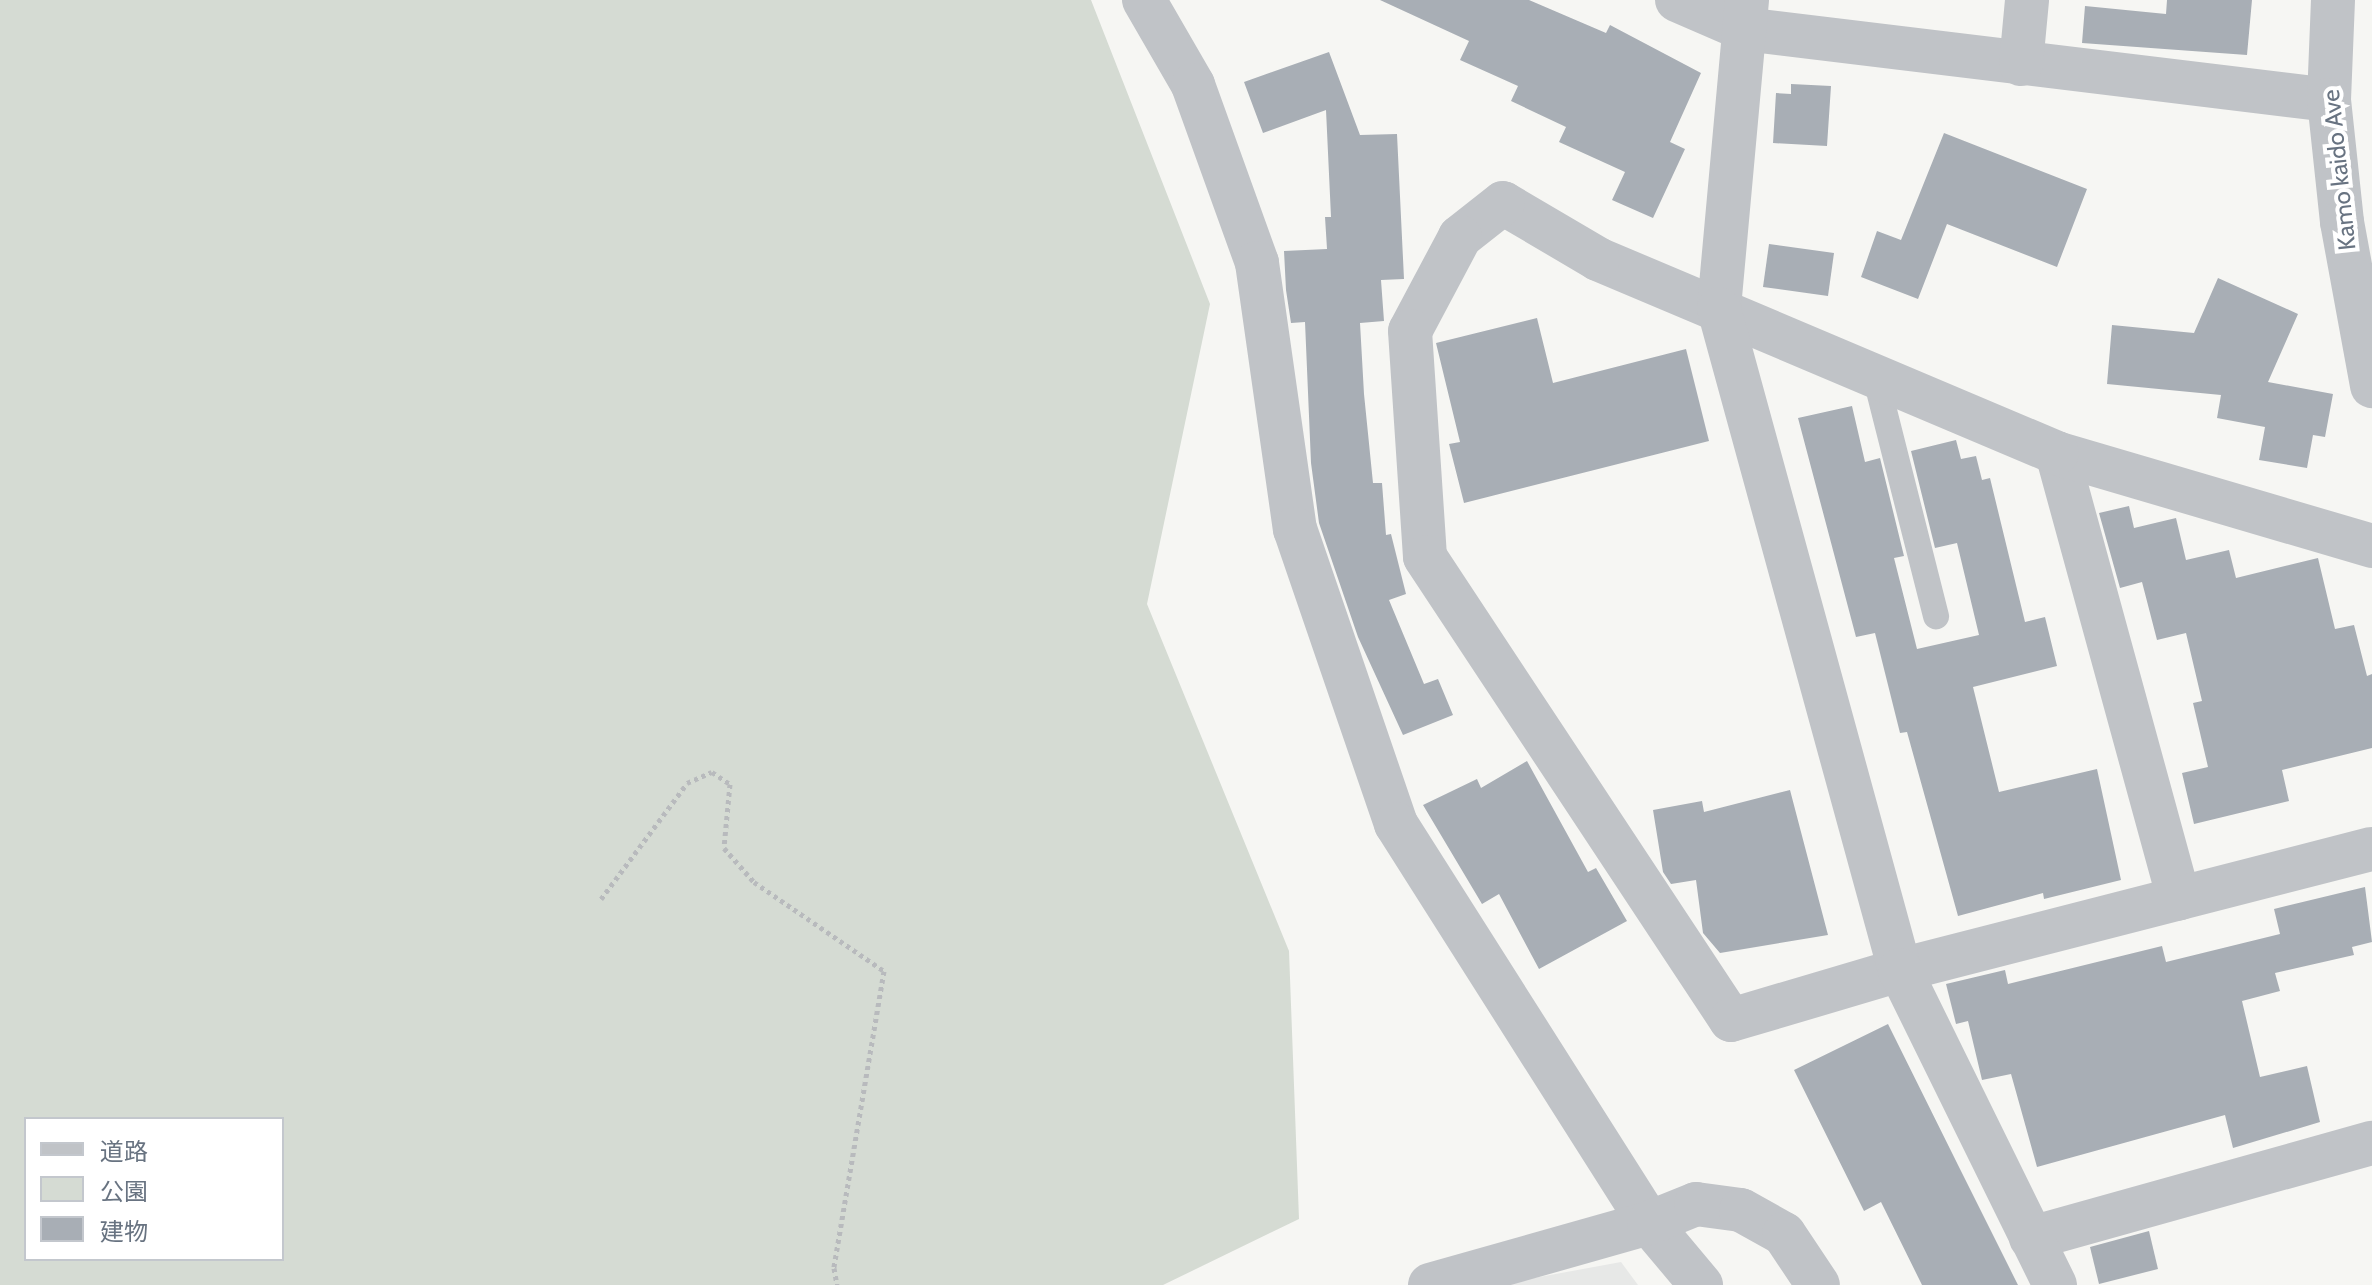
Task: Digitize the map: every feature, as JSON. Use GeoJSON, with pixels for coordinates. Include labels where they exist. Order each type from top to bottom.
{"type":"FeatureCollection","features":[{"type":"Feature","properties":{"kind":"street"},"geometry":{"type":"LineString","coordinates":[[1144,0],[1193,85],[1257,263],[1295,529],[1396,824],[1649,1223],[1701,1285]]}},
{"type":"Feature","properties":{"kind":"street"},"geometry":{"type":"LineString","coordinates":[[1677,0],[2021,64],[2329,100]]}},
{"type":"Feature","properties":{"kind":"street"},"geometry":{"type":"LineString","coordinates":[[2021,64],[2027,0]]}},
{"type":"Feature","properties":{"kind":"street","name":"Kamo kaido Ave"},"geometry":{"type":"LineString","coordinates":[[2333,0],[2329,100],[2342,222],[2372,386]]}},
{"type":"Feature","properties":{"kind":"street"},"geometry":{"type":"LineString","coordinates":[[1745,15],[1719,309],[1900,970],[2055,1285]]}},
{"type":"Feature","properties":{"kind":"street"},"geometry":{"type":"LineString","coordinates":[[2372,546],[2057,453],[1598,259],[1503,203],[1460,237],[1410,331],[1425,557],[1731,1020],[1900,970],[2372,849]]}},
{"type":"Feature","properties":{"kind":"street"},"geometry":{"type":"LineString","coordinates":[[2057,453],[2179,899]]}},
{"type":"Feature","properties":{"kind":"street"},"geometry":{"type":"LineString","coordinates":[[2031,1238],[2372,1143]]}},
{"type":"Feature","properties":{"kind":"street"},"geometry":{"type":"LineString","coordinates":[[1430,1285],[1649,1223],[1696,1204],[1741,1210],[1784,1234],[1818,1285]]}},
{"type":"Feature","properties":{"kind":"lane"},"geometry":{"type":"LineString","coordinates":[[1875,375],[1936,616]]}},
{"type":"Feature","properties":{"kind":"path"},"geometry":{"type":"LineString","coordinates":[[601,899],[687,783],[712,772],[730,784],[724,848],[754,882],[884,971],[834,1268],[837,1285]]}},
{"type":"Feature","properties":{"kind":"shaded area"},"geometry":{"type":"Polygon","coordinates":[[[1621,1262],[1638,1285],[1496,1285],[1621,1262]]]}},
{"type":"Feature","properties":{"kind":"green space"},"geometry":{"type":"Polygon","coordinates":[[[0,0],[1091,0],[1210,304],[1147,604],[1289,951],[1299,1219],[1163,1285],[0,1285],[0,0]]]}},
{"type":"Feature","properties":{"kind":"building"},"geometry":{"type":"Polygon","coordinates":[[[1380,0],[1529,0],[1606,33],[1610,25],[1701,73],[1670,142],[1685,149],[1653,218],[1612,200],[1625,172],[1559,142],[1566,127],[1511,101],[1518,86],[1460,60],[1469,41],[1380,0]]]}},
{"type":"Feature","properties":{"kind":"building"},"geometry":{"type":"Polygon","coordinates":[[[2167,0],[2252,0],[2247,55],[2082,43],[2085,6],[2166,14],[2167,0]]]}},
{"type":"Feature","properties":{"kind":"building"},"geometry":{"type":"Polygon","coordinates":[[[1329,52],[1360,135],[1397,134],[1404,279],[1381,280],[1384,321],[1360,323],[1364,394],[1373,483],[1382,483],[1386,535],[1391,534],[1406,594],[1389,600],[1424,684],[1438,679],[1453,715],[1403,735],[1358,637],[1319,523],[1311,463],[1305,322],[1291,323],[1286,290],[1284,251],[1327,249],[1325,217],[1331,217],[1326,110],[1263,133],[1244,82],[1329,52]]]}},
{"type":"Feature","properties":{"kind":"building"},"geometry":{"type":"Polygon","coordinates":[[[1791,84],[1831,86],[1827,146],[1773,143],[1776,93],[1791,94],[1791,84]]]}},
{"type":"Feature","properties":{"kind":"building"},"geometry":{"type":"Polygon","coordinates":[[[1944,133],[2087,189],[2057,267],[1947,224],[1918,299],[1861,277],[1877,231],[1901,240],[1944,133]]]}},
{"type":"Feature","properties":{"kind":"building"},"geometry":{"type":"Polygon","coordinates":[[[1769,244],[1834,253],[1828,296],[1763,287],[1769,244]]]}},
{"type":"Feature","properties":{"kind":"building"},"geometry":{"type":"Polygon","coordinates":[[[2218,278],[2298,314],[2268,382],[2333,394],[2325,437],[2313,435],[2307,468],[2259,460],[2265,427],[2217,418],[2221,395],[2107,384],[2112,325],[2194,333],[2218,278]]]}},
{"type":"Feature","properties":{"kind":"building"},"geometry":{"type":"Polygon","coordinates":[[[1537,318],[1553,383],[1686,349],[1709,441],[1464,503],[1449,444],[1460,442],[1436,343],[1537,318]]]}},
{"type":"Feature","properties":{"kind":"building"},"geometry":{"type":"Polygon","coordinates":[[[1852,406],[1865,462],[1880,458],[1904,556],[1894,558],[1917,649],[1979,635],[1957,543],[1935,548],[1911,451],[1956,440],[1961,459],[1976,456],[1982,480],[1990,478],[2025,622],[2045,617],[2057,666],[1973,687],[1999,792],[2097,769],[2121,880],[2044,899],[2043,893],[1958,916],[1907,732],[1900,733],[1875,633],[1856,637],[1798,418],[1852,406]]]}},
{"type":"Feature","properties":{"kind":"building"},"geometry":{"type":"Polygon","coordinates":[[[2129,506],[2134,528],[2176,518],[2186,560],[2229,550],[2236,578],[2318,558],[2335,629],[2354,625],[2367,676],[2372,674],[2372,748],[2282,770],[2289,801],[2194,824],[2182,773],[2208,767],[2193,703],[2202,701],[2186,633],[2157,640],[2142,582],[2120,588],[2099,513],[2129,506]]]}},
{"type":"Feature","properties":{"kind":"building"},"geometry":{"type":"Polygon","coordinates":[[[1527,761],[1588,872],[1596,868],[1627,921],[1539,969],[1499,894],[1482,904],[1423,805],[1477,779],[1481,788],[1527,761]]]}},
{"type":"Feature","properties":{"kind":"building"},"geometry":{"type":"Polygon","coordinates":[[[1790,790],[1828,935],[1720,953],[1703,933],[1696,880],[1671,884],[1663,872],[1653,810],[1702,801],[1704,812],[1790,790]]]}},
{"type":"Feature","properties":{"kind":"building"},"geometry":{"type":"Polygon","coordinates":[[[2365,887],[2372,942],[2352,947],[2354,955],[2275,973],[2280,991],[2242,1001],[2260,1077],[2307,1066],[2320,1122],[2233,1148],[2225,1115],[2037,1167],[2011,1074],[1982,1080],[1968,1021],[1956,1024],[1946,984],[2005,970],[2008,984],[2162,946],[2166,962],[2280,934],[2274,909],[2365,887]]]}},
{"type":"Feature","properties":{"kind":"building"},"geometry":{"type":"Polygon","coordinates":[[[1888,1024],[2018,1285],[1922,1285],[1881,1202],[1864,1211],[1794,1070],[1888,1024]]]}},
{"type":"Feature","properties":{"kind":"building"},"geometry":{"type":"Polygon","coordinates":[[[2149,1231],[2158,1269],[2099,1284],[2090,1247],[2149,1231]]]}}]}
